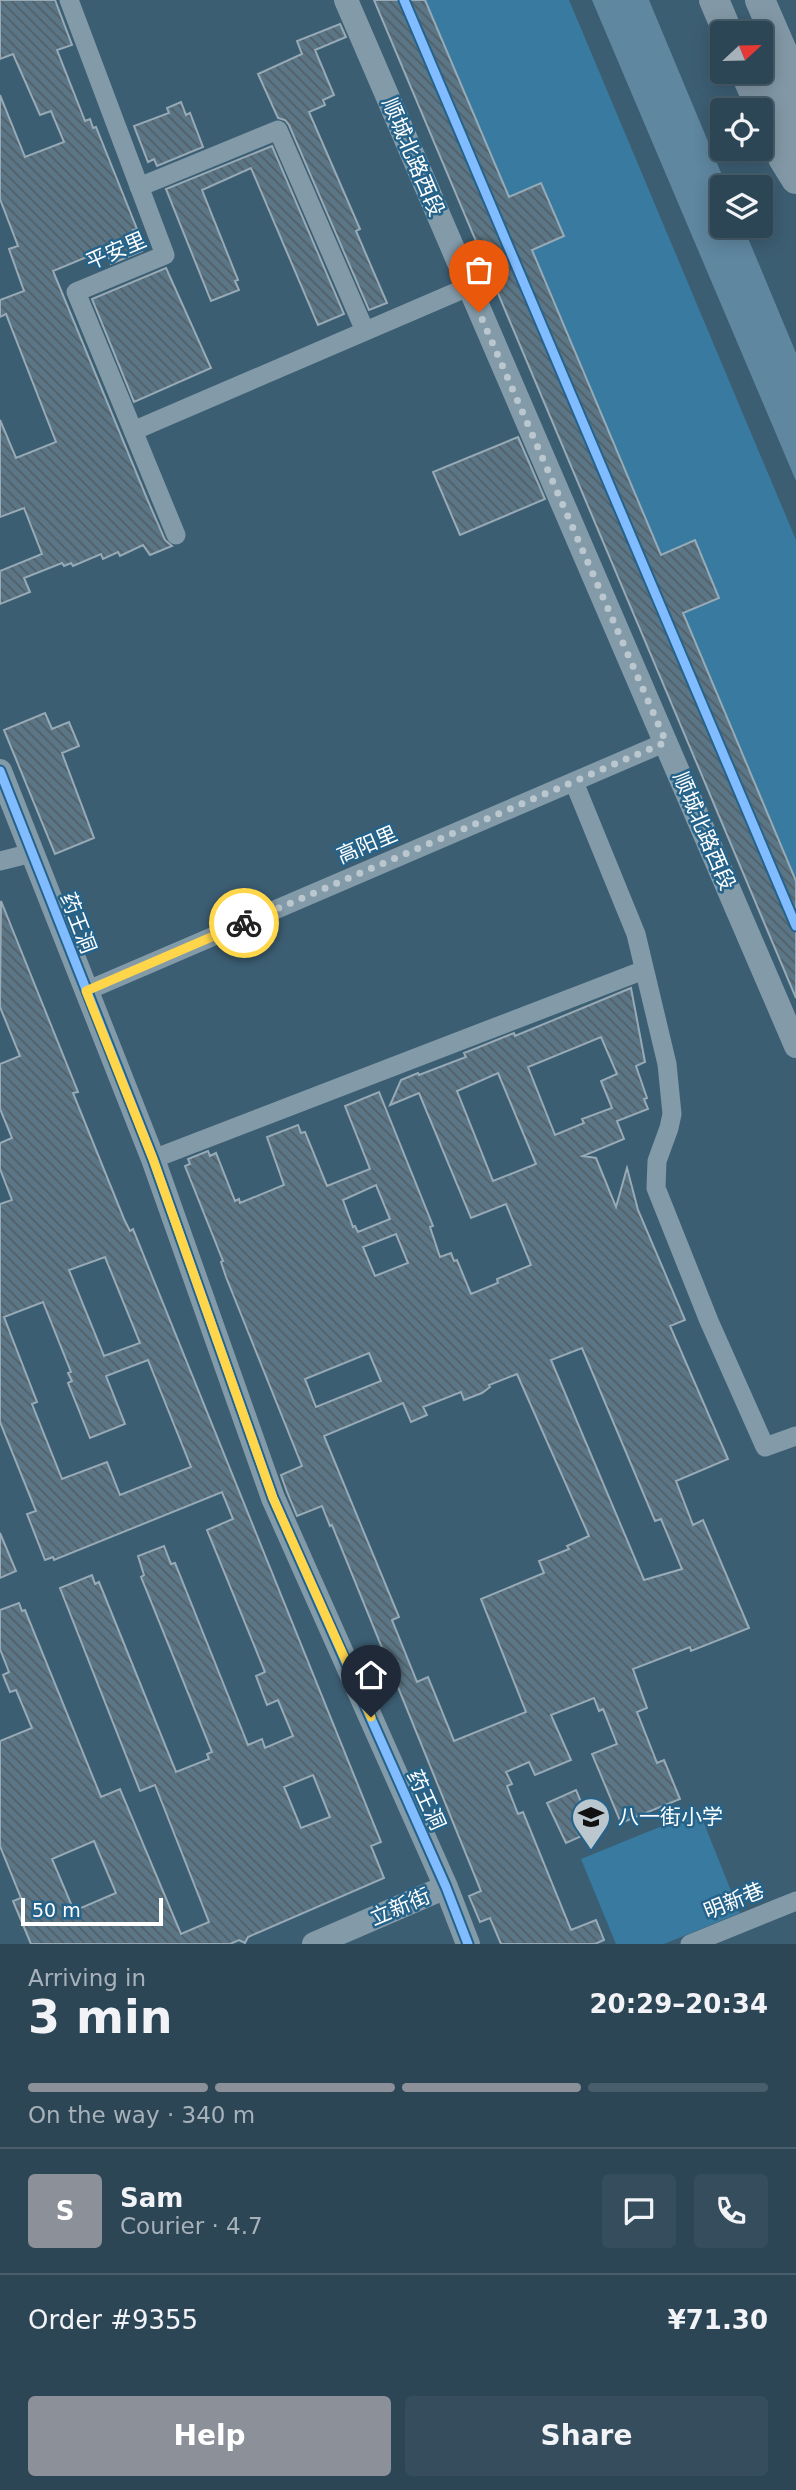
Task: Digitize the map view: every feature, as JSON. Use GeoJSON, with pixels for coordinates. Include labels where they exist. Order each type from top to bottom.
{"type":"FeatureCollection","features":[{"type":"Feature","properties":{"kind":"main road"},"geometry":{"type":"LineString","coordinates":[[714,0],[723,21]]}},
{"type":"Feature","properties":{"kind":"main road"},"geometry":{"type":"LineString","coordinates":[[739,0],[748,21]]}},
{"type":"Feature","properties":{"kind":"main road"},"geometry":{"type":"LineString","coordinates":[[760,0],[796,83]]}},
{"type":"Feature","properties":{"kind":"main road"},"geometry":{"type":"LineString","coordinates":[[750,84],[783,158],[796,179]]}},
{"type":"Feature","properties":{"kind":"main road"},"geometry":{"type":"LineString","coordinates":[[774,84],[796,136]]}},
{"type":"Feature","properties":{"kind":"street","name":"平安里"},"geometry":{"type":"LineString","coordinates":[[69,0],[165,255],[76,292],[176,536]]}},
{"type":"Feature","properties":{"kind":"street","name":"顺城北路西段"},"geometry":{"type":"LineString","coordinates":[[346,0],[796,1046]]}},
{"type":"Feature","properties":{"kind":"street"},"geometry":{"type":"LineString","coordinates":[[139,187],[278,130],[365,331]]}},
{"type":"Feature","properties":{"kind":"street"},"geometry":{"type":"LineString","coordinates":[[133,431],[468,287]]}},
{"type":"Feature","properties":{"kind":"street","name":"高阳里"},"geometry":{"type":"LineString","coordinates":[[86,991],[666,742]]}},
{"type":"Feature","properties":{"kind":"street","name":"药王洞"},"geometry":{"type":"LineString","coordinates":[[0,771],[153,1159],[273,1498],[446,1887],[468,1944]]}},
{"type":"Feature","properties":{"kind":"street"},"geometry":{"type":"LineString","coordinates":[[574,782],[636,934],[667,1064],[670,1128],[657,1161],[656,1188],[709,1321],[765,1447],[796,1436]]}},
{"type":"Feature","properties":{"kind":"street"},"geometry":{"type":"LineString","coordinates":[[0,861],[32,853]]}},
{"type":"Feature","properties":{"kind":"street"},"geometry":{"type":"LineString","coordinates":[[153,1159],[644,970]]}},
{"type":"Feature","properties":{"kind":"street","name":"立新街"},"geometry":{"type":"LineString","coordinates":[[314,1944],[446,1887]]}},
{"type":"Feature","properties":{"kind":"street","name":"明新巷"},"geometry":{"type":"LineString","coordinates":[[690,1944],[796,1901]]}},
{"type":"Feature","properties":{"kind":"shaded area"},"geometry":{"type":"Polygon","coordinates":[[[425,0],[569,0],[796,540],[796,881],[683,613],[719,597],[695,541],[661,555],[532,250],[564,236],[541,184],[509,197],[425,0]]]}},
{"type":"Feature","properties":{"kind":"shaded area"},"geometry":{"type":"Polygon","coordinates":[[[592,0],[649,0],[710,146],[710,161],[716,161],[722,175],[710,175],[710,238],[748,238],[796,353],[796,481],[592,0]]]}},
{"type":"Feature","properties":{"kind":"shaded area"},"geometry":{"type":"Polygon","coordinates":[[[699,1811],[740,1913],[664,1944],[616,1944],[581,1859],[699,1811]]]}},
{"type":"Feature","properties":{"kind":"building"},"geometry":{"type":"Polygon","coordinates":[[[0,0],[55,0],[72,45],[57,50],[85,121],[90,119],[93,128],[96,127],[137,229],[133,230],[142,251],[111,264],[106,249],[53,271],[148,501],[165,540],[172,546],[150,555],[143,545],[120,556],[118,552],[103,559],[101,554],[73,566],[71,563],[64,566],[62,563],[24,578],[30,592],[0,604],[0,571],[42,554],[24,508],[0,517],[0,420],[16,458],[56,442],[6,314],[0,317],[0,300],[24,291],[9,249],[18,246],[0,199],[0,95],[25,157],[64,142],[51,111],[40,115],[13,54],[0,59],[0,0]]]}},
{"type":"Feature","properties":{"kind":"building"},"geometry":{"type":"Polygon","coordinates":[[[374,0],[425,0],[509,197],[541,183],[564,236],[532,250],[661,555],[695,540],[719,598],[683,613],[796,881],[796,998],[374,0]]]}},
{"type":"Feature","properties":{"kind":"building"},"geometry":{"type":"Polygon","coordinates":[[[340,24],[346,37],[315,50],[334,95],[323,100],[325,105],[309,112],[360,229],[356,231],[387,303],[369,310],[289,125],[278,118],[258,74],[302,54],[297,41],[340,24]]]}},
{"type":"Feature","properties":{"kind":"building"},"geometry":{"type":"Polygon","coordinates":[[[181,102],[186,115],[190,113],[203,147],[157,166],[154,159],[148,162],[134,126],[169,113],[167,108],[181,102]]]}},
{"type":"Feature","properties":{"kind":"building"},"geometry":{"type":"Polygon","coordinates":[[[272,146],[344,314],[318,325],[251,168],[202,190],[238,280],[235,281],[239,290],[211,301],[166,189],[272,146]]]}},
{"type":"Feature","properties":{"kind":"building"},"geometry":{"type":"Polygon","coordinates":[[[166,268],[211,368],[134,402],[92,299],[166,268]]]}},
{"type":"Feature","properties":{"kind":"building"},"geometry":{"type":"Polygon","coordinates":[[[518,437],[545,499],[460,535],[433,472],[518,437]]]}},
{"type":"Feature","properties":{"kind":"building"},"geometry":{"type":"Polygon","coordinates":[[[45,713],[52,729],[69,722],[79,746],[62,753],[94,838],[55,854],[4,730],[45,713]]]}},
{"type":"Feature","properties":{"kind":"building"},"geometry":{"type":"Polygon","coordinates":[[[1,901],[78,1092],[73,1093],[124,1219],[130,1231],[133,1229],[381,1842],[371,1846],[384,1878],[248,1937],[245,1943],[239,1940],[230,1944],[31,1944],[13,1901],[21,1898],[0,1846],[0,1741],[32,1728],[16,1690],[10,1692],[3,1675],[9,1672],[0,1649],[0,1610],[19,1603],[22,1611],[25,1610],[101,1797],[120,1789],[181,1934],[209,1922],[155,1785],[140,1791],[60,1588],[92,1575],[95,1584],[99,1582],[176,1772],[209,1759],[207,1754],[212,1752],[141,1577],[144,1575],[138,1556],[164,1546],[171,1564],[175,1563],[248,1745],[262,1739],[265,1748],[293,1736],[278,1700],[267,1705],[256,1676],[265,1672],[207,1530],[233,1519],[222,1492],[54,1560],[53,1557],[45,1560],[27,1514],[36,1511],[0,1422],[0,1204],[12,1200],[0,1169],[0,1143],[12,1138],[0,1109],[0,1064],[20,1056],[0,1007],[1,901]],[[105,1257],[69,1270],[104,1356],[140,1343],[105,1257]],[[43,1302],[4,1317],[37,1402],[32,1404],[62,1479],[107,1462],[120,1495],[191,1467],[148,1360],[106,1376],[125,1424],[90,1438],[68,1383],[72,1381],[68,1373],[71,1372],[43,1302]],[[313,1775],[284,1787],[301,1828],[330,1817],[313,1775]],[[94,1841],[52,1859],[74,1911],[116,1893],[94,1841]]]}},
{"type":"Feature","properties":{"kind":"building"},"geometry":{"type":"Polygon","coordinates":[[[631,988],[645,1062],[636,1066],[648,1109],[617,1121],[624,1139],[583,1156],[596,1158],[616,1207],[627,1168],[638,1210],[685,1320],[670,1326],[728,1459],[676,1481],[693,1525],[703,1520],[749,1628],[691,1651],[690,1647],[633,1669],[647,1708],[637,1712],[657,1763],[664,1760],[680,1799],[621,1823],[592,1754],[617,1744],[603,1709],[599,1711],[594,1698],[551,1715],[571,1760],[535,1775],[529,1762],[506,1772],[512,1784],[507,1786],[518,1814],[523,1812],[571,1930],[596,1920],[604,1940],[595,1944],[501,1944],[490,1918],[480,1922],[469,1896],[481,1891],[332,1525],[330,1526],[322,1506],[297,1516],[287,1492],[281,1475],[302,1466],[226,1277],[221,1262],[223,1261],[185,1166],[190,1164],[188,1159],[208,1151],[210,1156],[216,1153],[235,1201],[239,1199],[240,1203],[284,1185],[267,1137],[298,1125],[301,1133],[305,1132],[327,1186],[370,1169],[345,1106],[379,1092],[433,1226],[430,1227],[440,1257],[451,1253],[454,1261],[457,1260],[471,1294],[498,1283],[497,1279],[531,1265],[506,1204],[471,1218],[419,1093],[390,1105],[401,1080],[466,1057],[464,1053],[514,1033],[515,1036],[631,988]],[[601,1037],[528,1067],[555,1135],[584,1123],[582,1119],[612,1108],[601,1081],[617,1074],[601,1037]],[[498,1073],[457,1091],[493,1181],[536,1164],[498,1073]],[[376,1185],[343,1200],[353,1227],[355,1226],[358,1232],[390,1219],[376,1185]],[[396,1234],[363,1247],[375,1276],[408,1263],[396,1234]],[[582,1348],[551,1360],[644,1580],[682,1569],[661,1519],[655,1521],[582,1348]],[[369,1353],[305,1379],[316,1407],[381,1381],[369,1353]],[[517,1374],[489,1385],[490,1387],[464,1400],[461,1392],[423,1407],[427,1415],[411,1422],[403,1403],[324,1436],[399,1617],[392,1620],[417,1682],[428,1677],[454,1741],[526,1712],[481,1599],[544,1573],[539,1561],[569,1549],[567,1546],[589,1536],[517,1374]]]}},
{"type":"Feature","properties":{"kind":"building"},"geometry":{"type":"Polygon","coordinates":[[[0,1533],[16,1571],[0,1578],[0,1533]]]}},
{"type":"Feature","properties":{"kind":"building"},"geometry":{"type":"Polygon","coordinates":[[[576,1790],[593,1831],[566,1843],[547,1803],[576,1790]]]}},
{"type":"Feature","properties":{"kind":"cycle path"},"geometry":{"type":"LineString","coordinates":[[404,0],[796,926]]}},
{"type":"Feature","properties":{"kind":"cycle path"},"geometry":{"type":"LineString","coordinates":[[0,771],[153,1159],[273,1498],[446,1887],[468,1944]]}},
{"type":"Feature","properties":{"kind":"way so far"},"geometry":{"type":"LineString","coordinates":[[244,923],[666,742],[479,312]]}},
{"type":"Feature","properties":{"kind":"place","name":"八一街小学"},"geometry":{"type":"Point","coordinates":[591,1851]}},
{"type":"Feature","properties":{"kind":"route"},"geometry":{"type":"LineString","coordinates":[[244,923],[86,991],[153,1159],[273,1498],[371,1717]]}}]}
